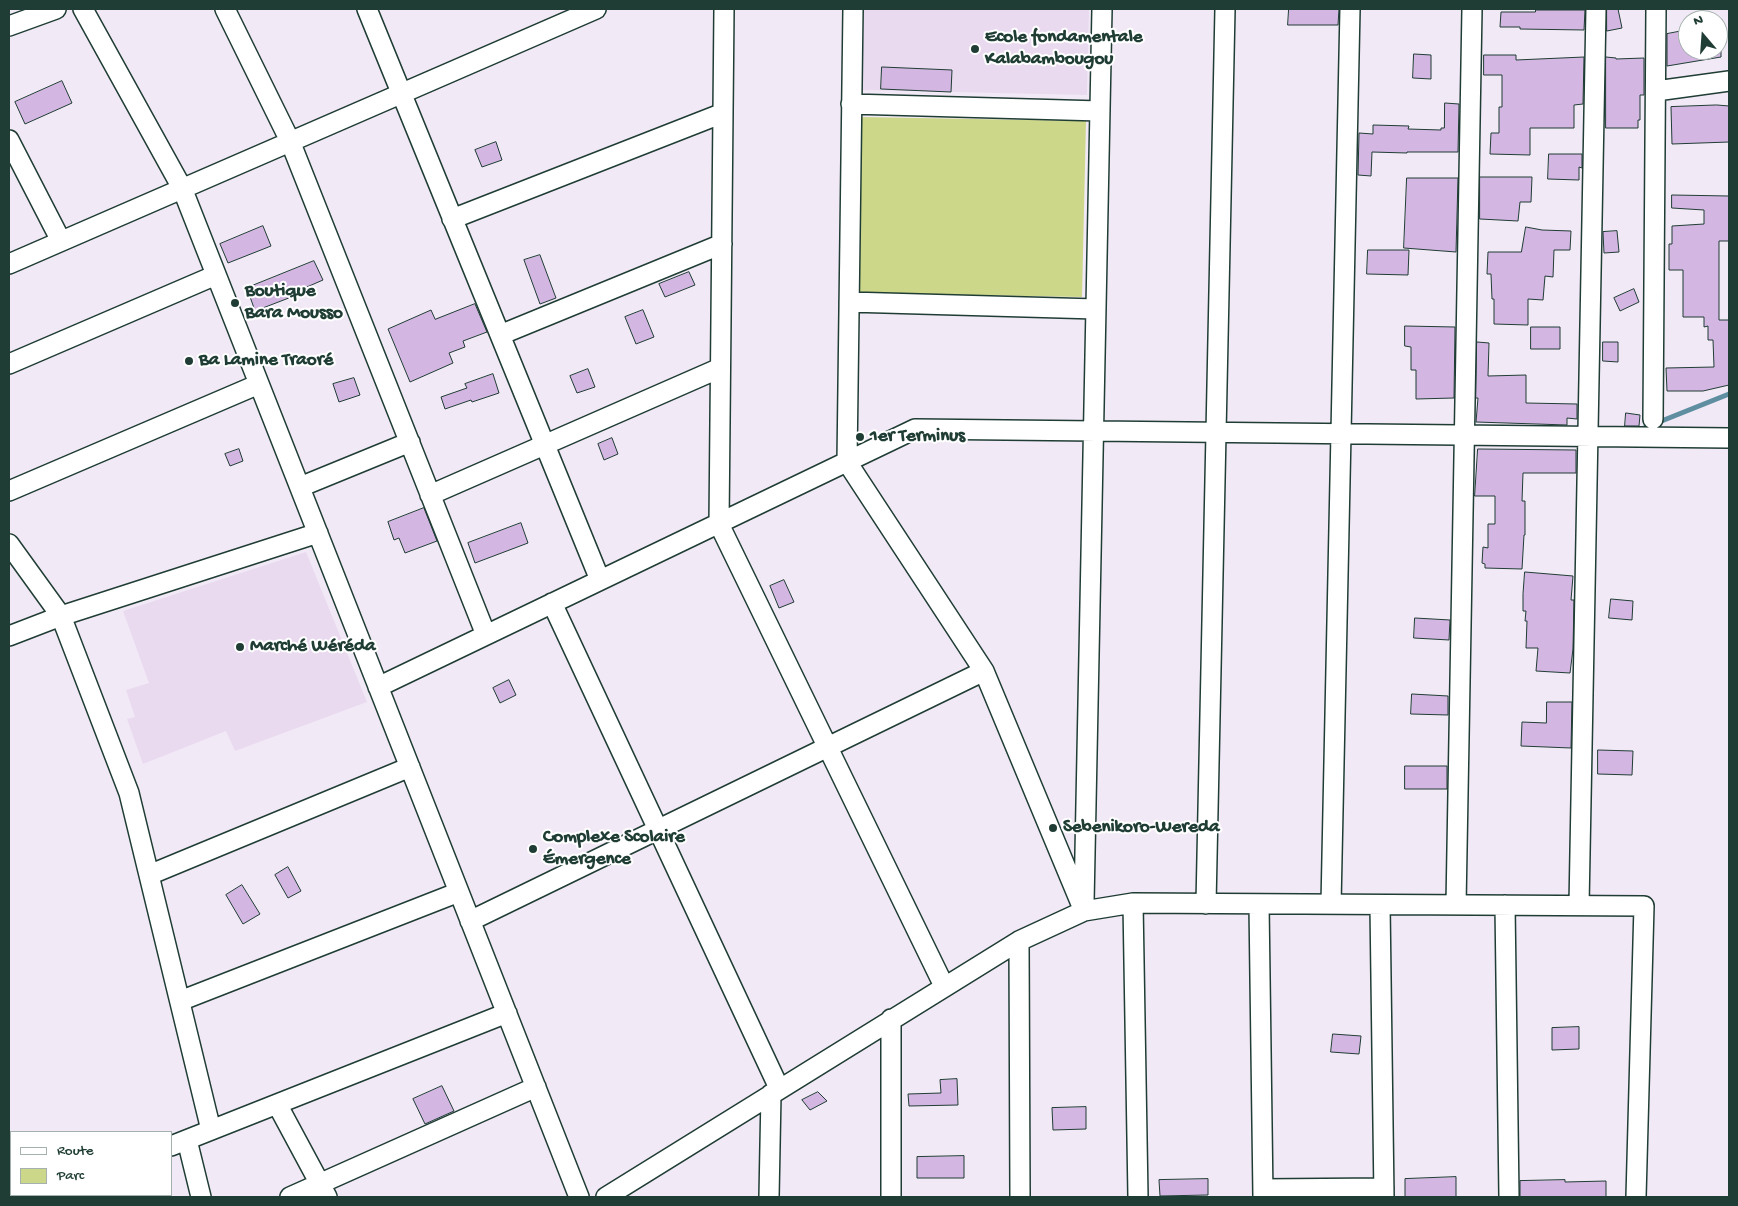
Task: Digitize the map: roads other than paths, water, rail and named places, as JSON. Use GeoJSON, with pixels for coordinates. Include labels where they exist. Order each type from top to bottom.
{"type":"FeatureCollection","features":[{"type":"Feature","properties":{"kind":"street"},"geometry":{"type":"LineString","coordinates":[[9,26],[56,9]]}},
{"type":"Feature","properties":{"kind":"street"},"geometry":{"type":"LineString","coordinates":[[84,9],[182,188],[579,1197]]}},
{"type":"Feature","properties":{"kind":"street"},"geometry":{"type":"LineString","coordinates":[[225,9],[290,141],[486,635]]}},
{"type":"Feature","properties":{"kind":"street"},"geometry":{"type":"LineString","coordinates":[[367,9],[600,580]]}},
{"type":"Feature","properties":{"kind":"street"},"geometry":{"type":"LineString","coordinates":[[9,264],[401,92],[596,9]]}},
{"type":"Feature","properties":{"kind":"street"},"geometry":{"type":"LineString","coordinates":[[724,9],[719,524],[944,986]]}},
{"type":"Feature","properties":{"kind":"street"},"geometry":{"type":"LineString","coordinates":[[853,9],[847,462],[984,671],[1084,911]]}},
{"type":"Feature","properties":{"kind":"street"},"geometry":{"type":"LineString","coordinates":[[1084,911],[1102,9]]}},
{"type":"Feature","properties":{"kind":"street"},"geometry":{"type":"LineString","coordinates":[[1206,904],[1225,9]]}},
{"type":"Feature","properties":{"kind":"street"},"geometry":{"type":"LineString","coordinates":[[1331,904],[1350,9]]}},
{"type":"Feature","properties":{"kind":"street"},"geometry":{"type":"LineString","coordinates":[[1456,905],[1472,9]]}},
{"type":"Feature","properties":{"kind":"street"},"geometry":{"type":"LineString","coordinates":[[1579,905],[1596,9]]}},
{"type":"Feature","properties":{"kind":"street"},"geometry":{"type":"LineString","coordinates":[[1653,419],[1656,9]]}},
{"type":"Feature","properties":{"kind":"street"},"geometry":{"type":"LineString","coordinates":[[1656,91],[1729,81]]}},
{"type":"Feature","properties":{"kind":"street"},"geometry":{"type":"LineString","coordinates":[[851,104],[1100,111]]}},
{"type":"Feature","properties":{"kind":"street"},"geometry":{"type":"LineString","coordinates":[[452,219],[723,113]]}},
{"type":"Feature","properties":{"kind":"street"},"geometry":{"type":"LineString","coordinates":[[9,140],[61,241]]}},
{"type":"Feature","properties":{"kind":"street"},"geometry":{"type":"LineString","coordinates":[[500,335],[722,244]]}},
{"type":"Feature","properties":{"kind":"street"},"geometry":{"type":"LineString","coordinates":[[9,364],[216,275]]}},
{"type":"Feature","properties":{"kind":"street"},"geometry":{"type":"LineString","coordinates":[[849,302],[1096,308]]}},
{"type":"Feature","properties":{"kind":"street"},"geometry":{"type":"LineString","coordinates":[[430,495],[720,368]]}},
{"type":"Feature","properties":{"kind":"street"},"geometry":{"type":"LineString","coordinates":[[9,491],[259,384]]}},
{"type":"Feature","properties":{"kind":"street"},"geometry":{"type":"LineString","coordinates":[[378,687],[915,429],[1729,438]]}},
{"type":"Feature","properties":{"kind":"street"},"geometry":{"type":"LineString","coordinates":[[300,487],[410,442]]}},
{"type":"Feature","properties":{"kind":"street"},"geometry":{"type":"LineString","coordinates":[[9,636],[61,616],[318,533]]}},
{"type":"Feature","properties":{"kind":"street"},"geometry":{"type":"LineString","coordinates":[[9,544],[61,616],[129,793],[211,1130]]}},
{"type":"Feature","properties":{"kind":"street"},"geometry":{"type":"LineString","coordinates":[[552,604],[658,830],[775,1091],[769,1197]]}},
{"type":"Feature","properties":{"kind":"street"},"geometry":{"type":"LineString","coordinates":[[470,921],[984,671]]}},
{"type":"Feature","properties":{"kind":"street"},"geometry":{"type":"LineString","coordinates":[[149,875],[410,766]]}},
{"type":"Feature","properties":{"kind":"street"},"geometry":{"type":"LineString","coordinates":[[180,1000],[459,892]]}},
{"type":"Feature","properties":{"kind":"street"},"geometry":{"type":"LineString","coordinates":[[1133,903],[1138,1197]]}},
{"type":"Feature","properties":{"kind":"street"},"geometry":{"type":"LineString","coordinates":[[606,1197],[1019,941],[1084,911],[1133,903],[1644,906],[1636,1197]]}},
{"type":"Feature","properties":{"kind":"street"},"geometry":{"type":"LineString","coordinates":[[1259,904],[1263,1193],[1384,1192],[1380,904]]}},
{"type":"Feature","properties":{"kind":"street"},"geometry":{"type":"LineString","coordinates":[[1505,905],[1509,1197]]}},
{"type":"Feature","properties":{"kind":"street"},"geometry":{"type":"LineString","coordinates":[[1019,941],[1020,1197]]}},
{"type":"Feature","properties":{"kind":"street"},"geometry":{"type":"LineString","coordinates":[[201,1197],[179,1143],[507,1013]]}},
{"type":"Feature","properties":{"kind":"street"},"geometry":{"type":"LineString","coordinates":[[891,1019],[891,1197]]}},
{"type":"Feature","properties":{"kind":"street"},"geometry":{"type":"LineString","coordinates":[[290,1197],[324,1190],[536,1087]]}},
{"type":"Feature","properties":{"kind":"street"},"geometry":{"type":"LineString","coordinates":[[277,1104],[324,1190]]}},
{"type":"Feature","properties":{"kind":"waterway"},"geometry":{"type":"LineString","coordinates":[[1639,430],[1729,394]]}},
{"type":"Feature","properties":{"kind":"place","name":"Ecole fondamentale Kalabambougou"},"geometry":{"type":"Point","coordinates":[975,49]}},
{"type":"Feature","properties":{"kind":"place","name":"Boutique Bara Mousso"},"geometry":{"type":"Point","coordinates":[235,303]}},
{"type":"Feature","properties":{"kind":"place","name":"Ba Lamine Traoré"},"geometry":{"type":"Point","coordinates":[189,361]}},
{"type":"Feature","properties":{"kind":"place","name":"1er Terminus"},"geometry":{"type":"Point","coordinates":[860,437]}},
{"type":"Feature","properties":{"kind":"place","name":"Marché Wéréda"},"geometry":{"type":"Point","coordinates":[240,647]}},
{"type":"Feature","properties":{"kind":"place","name":"Sebenikoro-Wereda"},"geometry":{"type":"Point","coordinates":[1053,828]}},
{"type":"Feature","properties":{"kind":"place","name":"Complexe Scolaire Émergence"},"geometry":{"type":"Point","coordinates":[533,849]}}]}
